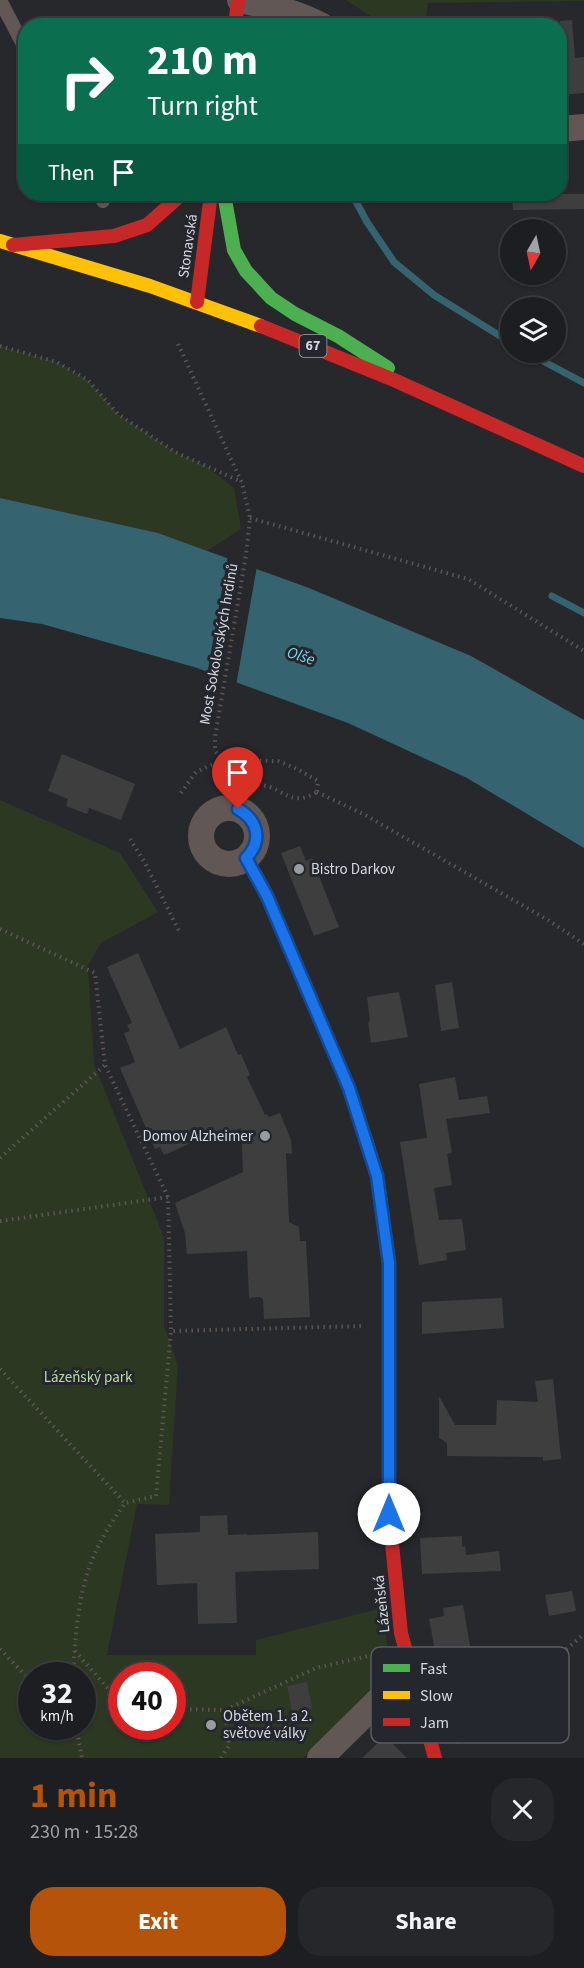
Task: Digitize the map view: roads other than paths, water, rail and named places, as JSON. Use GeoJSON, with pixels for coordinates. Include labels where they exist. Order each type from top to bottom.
{"type":"FeatureCollection","features":[{"type":"Feature","properties":{"kind":"street"},"geometry":{"type":"LineString","coordinates":[[236,18],[239,0],[282,9],[308,18]]}},
{"type":"Feature","properties":{"kind":"street"},"geometry":{"type":"LineString","coordinates":[[567,128],[584,127]]}},
{"type":"Feature","properties":{"kind":"street"},"geometry":{"type":"LineString","coordinates":[[6,243],[114,236],[147,225],[174,201]]}},
{"type":"Feature","properties":{"kind":"street","name":"Stonavská"},"geometry":{"type":"LineString","coordinates":[[197,302],[211,201]]}},
{"type":"Feature","properties":{"kind":"street"},"geometry":{"type":"LineString","coordinates":[[225,201],[234,250],[246,271],[271,298],[295,314],[338,336],[427,394]]}},
{"type":"Feature","properties":{"kind":"street","name":"67"},"geometry":{"type":"LineString","coordinates":[[6,243],[197,302],[290,337],[427,394],[584,466]]}},
{"type":"Feature","properties":{"kind":"street"},"geometry":{"type":"LineString","coordinates":[[229,807],[238,809],[252,819],[256,827],[256,844],[246,858],[228,864],[210,857],[201,841],[201,831],[209,815],[229,807]]}},
{"type":"Feature","properties":{"kind":"street","name":"Lázeňská"},"geometry":{"type":"LineString","coordinates":[[246,858],[267,896],[349,1088],[377,1176],[389,1263],[389,1514],[401,1633],[405,1647]]}},
{"type":"Feature","properties":{"kind":"street"},"geometry":{"type":"LineString","coordinates":[[320,1758],[371,1708]]}},
{"type":"Feature","properties":{"kind":"street","name":"Lázeňská"},"geometry":{"type":"LineString","coordinates":[[431,1743],[435,1758]]}},
{"type":"Feature","properties":{"kind":"lane"},"geometry":{"type":"LineString","coordinates":[[0,0],[18,35]]}},
{"type":"Feature","properties":{"kind":"water","name":"Olše"},"geometry":{"type":"Polygon","coordinates":[[[0,498],[158,533],[309,588],[471,656],[584,720],[584,848],[467,778],[348,723],[194,667],[42,624],[0,618],[0,498]]]}},
{"type":"Feature","properties":{"kind":"waterway"},"geometry":{"type":"LineString","coordinates":[[356,201],[394,262],[434,295],[500,336]]}},
{"type":"Feature","properties":{"kind":"waterway"},"geometry":{"type":"LineString","coordinates":[[547,363],[584,383]]}},
{"type":"Feature","properties":{"kind":"waterway"},"geometry":{"type":"LineString","coordinates":[[552,596],[584,613]]}},
{"type":"Feature","properties":{"kind":"place","name":"Bistro Darkov"},"geometry":{"type":"Point","coordinates":[299,869]}},
{"type":"Feature","properties":{"kind":"place","name":"Domov Alzheimer"},"geometry":{"type":"Point","coordinates":[265,1136]}},
{"type":"Feature","properties":{"kind":"place","name":"Obětem 1. a 2. světové války"},"geometry":{"type":"Point","coordinates":[211,1725]}},
{"type":"Feature","properties":{"kind":"park label","name":"Lázeňský park"},"geometry":{"type":"Point","coordinates":[88,1377]}}]}
